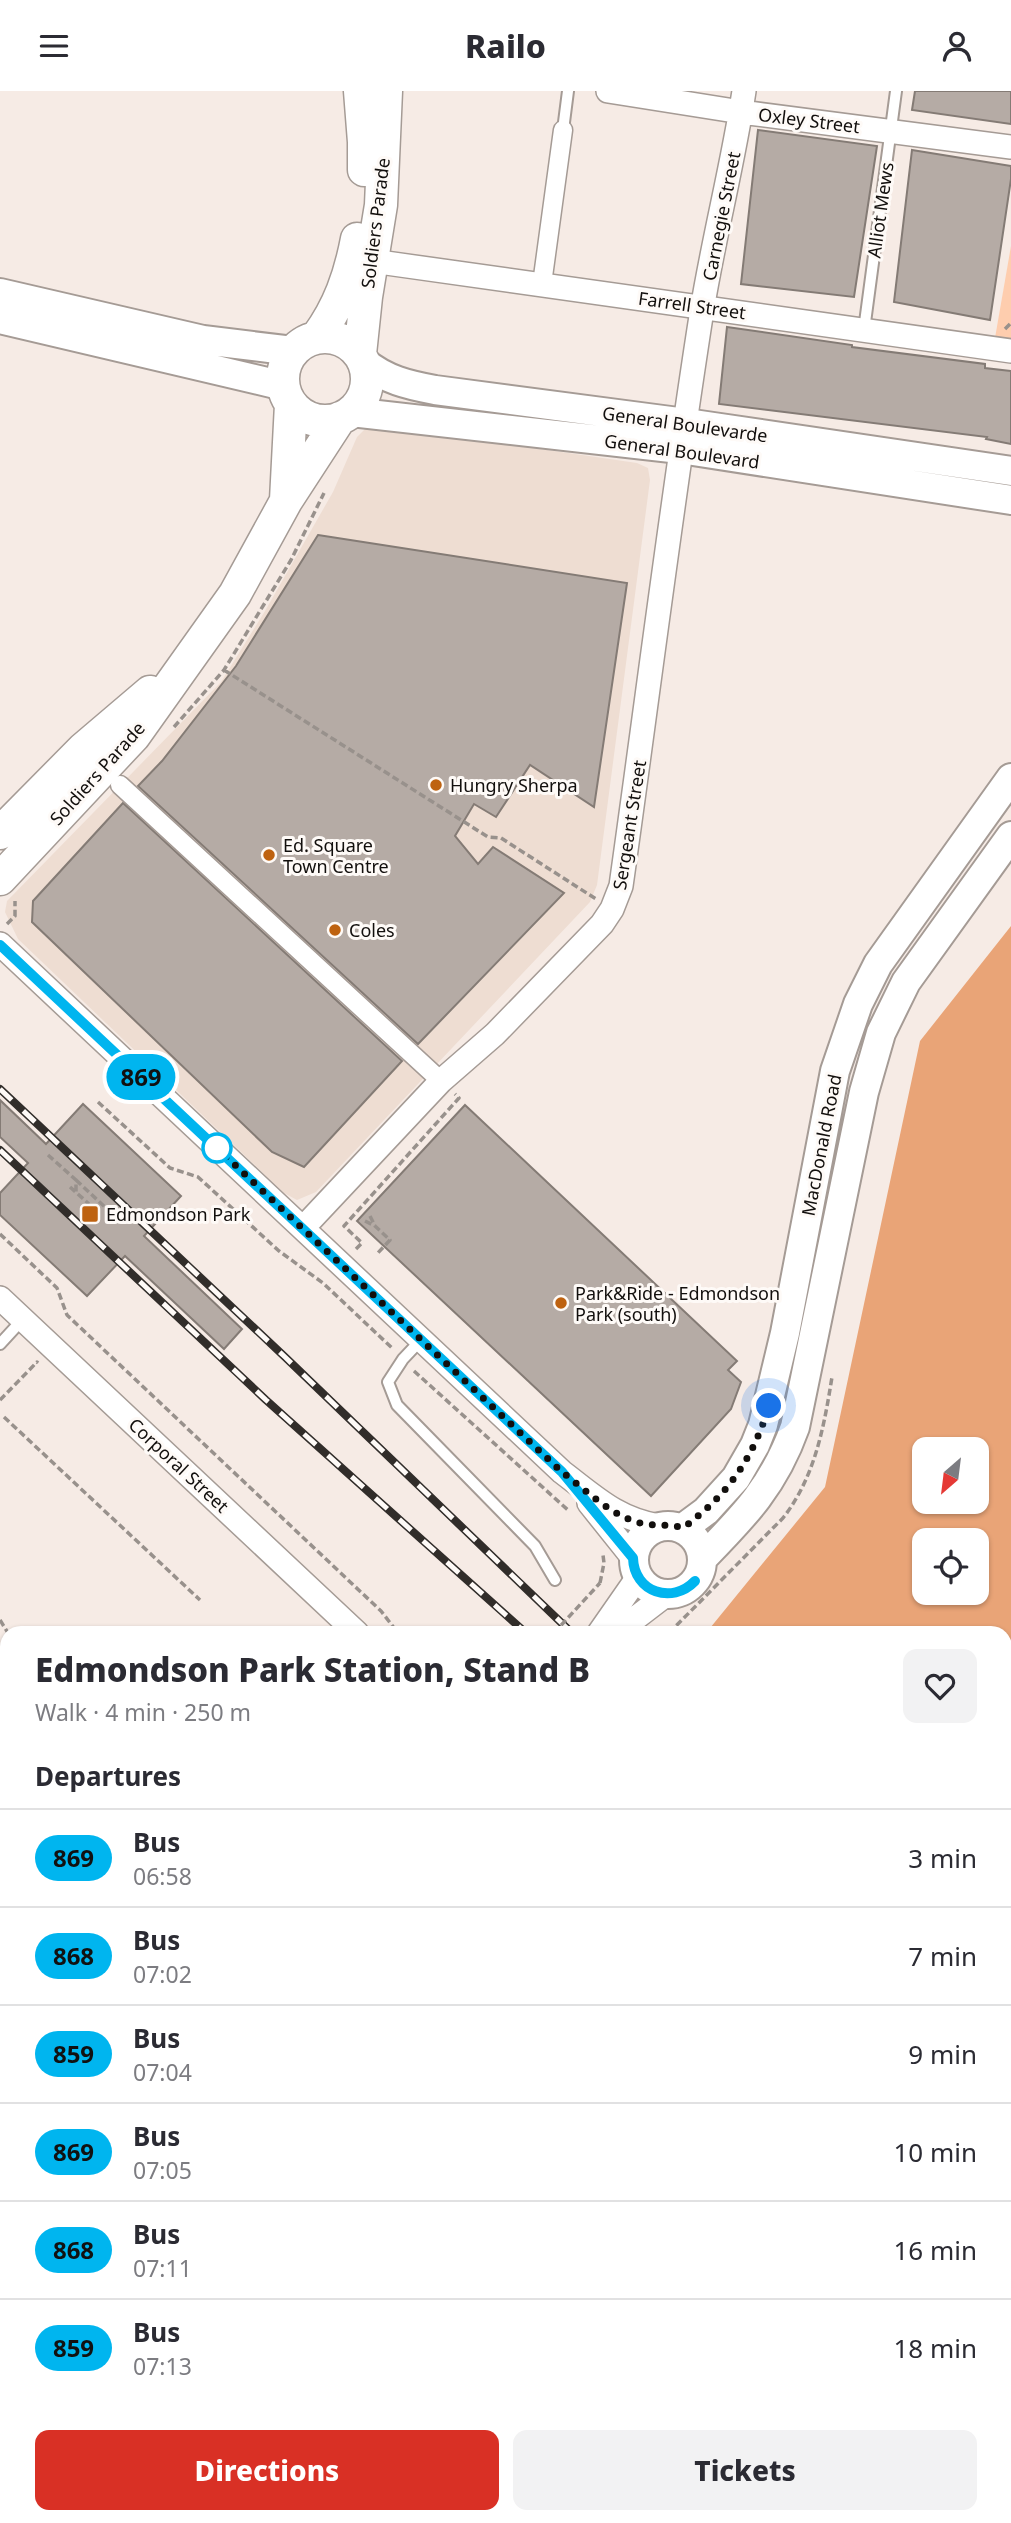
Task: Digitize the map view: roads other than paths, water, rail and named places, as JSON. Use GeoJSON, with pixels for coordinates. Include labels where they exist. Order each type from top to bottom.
{"type":"FeatureCollection","features":[{"type":"Feature","properties":{"kind":"main road","name":"Soldiers Parade"},"geometry":{"type":"LineString","coordinates":[[305,344],[333,315],[353,260],[364,173],[365,142],[360,91]]}},
{"type":"Feature","properties":{"kind":"main road"},"geometry":{"type":"LineString","coordinates":[[364,173],[373,153],[369,106],[372,91]]}},
{"type":"Feature","properties":{"kind":"main road","name":"Soldiers Parade"},"geometry":{"type":"LineString","coordinates":[[362,358],[381,205],[386,91]]}},
{"type":"Feature","properties":{"kind":"main road"},"geometry":{"type":"LineString","coordinates":[[341,339],[352,345],[362,358],[368,376],[366,389],[361,402],[345,415],[327,421],[313,419],[301,413],[288,395],[283,377],[286,363],[305,344],[341,339]]}},
{"type":"Feature","properties":{"kind":"main road","name":"Soldiers Parade"},"geometry":{"type":"LineString","coordinates":[[286,501],[288,395]]}},
{"type":"Feature","properties":{"kind":"main road","name":"Soldiers Parade"},"geometry":{"type":"LineString","coordinates":[[0,879],[134,736],[235,594],[286,501],[345,415]]}},
{"type":"Feature","properties":{"kind":"main road","name":"Soldiers Parade"},"geometry":{"type":"LineString","coordinates":[[0,833],[83,749],[186,661]]}},
{"type":"Feature","properties":{"kind":"street","name":"Oxley Street"},"geometry":{"type":"LineString","coordinates":[[608,91],[742,101],[891,130],[1011,147]]}},
{"type":"Feature","properties":{"kind":"street","name":"Carnegie Street"},"geometry":{"type":"LineString","coordinates":[[683,436],[703,307],[742,101]]}},
{"type":"Feature","properties":{"kind":"street"},"geometry":{"type":"LineString","coordinates":[[542,284],[563,130]]}},
{"type":"Feature","properties":{"kind":"street","name":"Farrell Street"},"geometry":{"type":"LineString","coordinates":[[372,261],[1011,351]]}},
{"type":"Feature","properties":{"kind":"street"},"geometry":{"type":"LineString","coordinates":[[0,293],[204,340],[305,344]]}},
{"type":"Feature","properties":{"kind":"street"},"geometry":{"type":"LineString","coordinates":[[0,319],[288,395]]}},
{"type":"Feature","properties":{"kind":"street","name":"General Boulevarde"},"geometry":{"type":"LineString","coordinates":[[362,358],[380,376],[404,384],[683,436],[1011,471]]}},
{"type":"Feature","properties":{"kind":"street","name":"General Boulevard"},"geometry":{"type":"LineString","coordinates":[[345,415],[683,436],[841,474],[1011,500]]}},
{"type":"Feature","properties":{"kind":"street","name":"Sergeant Street"},"geometry":{"type":"LineString","coordinates":[[303,1228],[441,1081],[495,1034],[602,924],[612,909],[623,872],[683,436]]}},
{"type":"Feature","properties":{"kind":"street","name":"MacDonald Road"},"geometry":{"type":"LineString","coordinates":[[671,1527],[722,1495],[736,1478],[763,1425],[785,1333],[835,1071],[858,1005],[878,964],[1011,778]]}},
{"type":"Feature","properties":{"kind":"street"},"geometry":{"type":"LineString","coordinates":[[120,785],[441,1081]]}},
{"type":"Feature","properties":{"kind":"street","name":"MacDonald Road"},"geometry":{"type":"LineString","coordinates":[[702,1559],[762,1495],[786,1451],[801,1403],[864,1092],[881,1033],[906,982],[1011,836]]}},
{"type":"Feature","properties":{"kind":"street"},"geometry":{"type":"LineString","coordinates":[[0,944],[562,1472],[618,1514],[640,1523],[671,1527],[697,1541],[702,1559],[699,1574],[689,1587],[667,1594],[611,1626]]}},
{"type":"Feature","properties":{"kind":"street"},"geometry":{"type":"LineString","coordinates":[[878,964],[906,982]]}},
{"type":"Feature","properties":{"kind":"street","name":"Corporal Street"},"geometry":{"type":"LineString","coordinates":[[0,1298],[351,1626]]}},
{"type":"Feature","properties":{"kind":"street"},"geometry":{"type":"LineString","coordinates":[[562,1472],[653,1591],[667,1594]]}},
{"type":"Feature","properties":{"kind":"street"},"geometry":{"type":"LineString","coordinates":[[627,1617],[636,1567],[636,1546],[643,1536],[671,1527]]}},
{"type":"Feature","properties":{"kind":"lane"},"geometry":{"type":"LineString","coordinates":[[563,130],[568,91]]}},
{"type":"Feature","properties":{"kind":"lane","name":"Alliot Mews"},"geometry":{"type":"LineString","coordinates":[[864,330],[896,91]]}},
{"type":"Feature","properties":{"kind":"lane"},"geometry":{"type":"LineString","coordinates":[[0,1344],[23,1319]]}},
{"type":"Feature","properties":{"kind":"lane"},"geometry":{"type":"LineString","coordinates":[[422,1339],[403,1359],[388,1382],[397,1405],[535,1546],[555,1580]]}},
{"type":"Feature","properties":{"kind":"railway"},"geometry":{"type":"LineString","coordinates":[[0,1089],[285,1357],[565,1626]]}},
{"type":"Feature","properties":{"kind":"railway"},"geometry":{"type":"LineString","coordinates":[[0,1150],[266,1400],[518,1626]]}},
{"type":"Feature","properties":{"kind":"place","name":"Hungry Sherpa"},"geometry":{"type":"Point","coordinates":[436,785]}},
{"type":"Feature","properties":{"kind":"place","name":"Ed. Square Town Centre"},"geometry":{"type":"Point","coordinates":[269,855]}},
{"type":"Feature","properties":{"kind":"place","name":"Coles"},"geometry":{"type":"Point","coordinates":[335,930]}},
{"type":"Feature","properties":{"kind":"place","name":"Edmondson Park"},"geometry":{"type":"Point","coordinates":[90,1214]}},
{"type":"Feature","properties":{"kind":"place","name":"Park&Ride - Edmondson Park (south)"},"geometry":{"type":"Point","coordinates":[561,1303]}}]}
